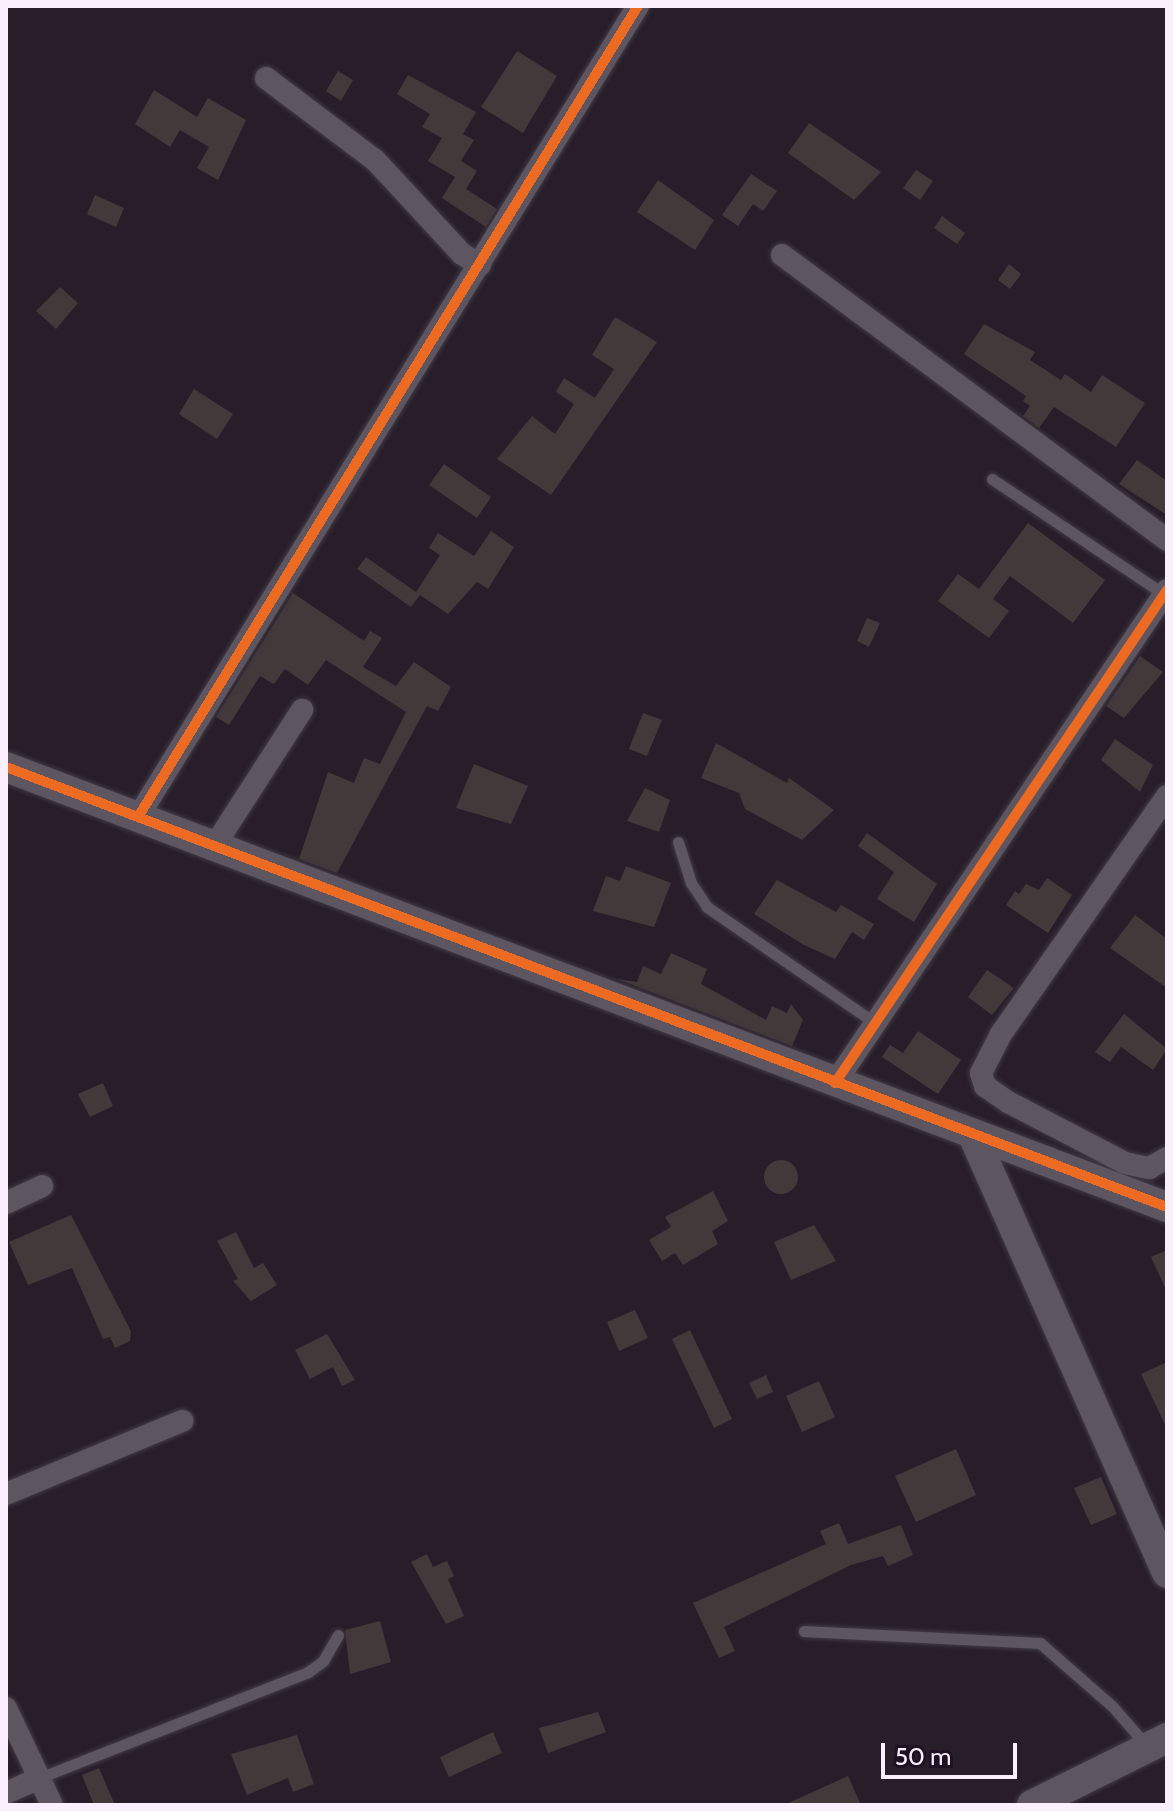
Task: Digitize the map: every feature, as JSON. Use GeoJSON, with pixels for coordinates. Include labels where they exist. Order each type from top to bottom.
{"type":"FeatureCollection","features":[{"type":"Feature","properties":{"kind":"street"},"geometry":{"type":"LineString","coordinates":[[138,817],[638,6]]}},
{"type":"Feature","properties":{"kind":"street"},"geometry":{"type":"LineString","coordinates":[[266,78],[375,160],[462,254],[480,265]]}},
{"type":"Feature","properties":{"kind":"street"},"geometry":{"type":"LineString","coordinates":[[782,255],[1167,540]]}},
{"type":"Feature","properties":{"kind":"street"},"geometry":{"type":"LineString","coordinates":[[835,1083],[1166,592]]}},
{"type":"Feature","properties":{"kind":"street"},"geometry":{"type":"LineString","coordinates":[[215,845],[302,710]]}},
{"type":"Feature","properties":{"kind":"street"},"geometry":{"type":"LineString","coordinates":[[6,767],[1167,1207]]}},
{"type":"Feature","properties":{"kind":"street"},"geometry":{"type":"LineString","coordinates":[[1167,796],[984,1064],[985,1086],[1050,1126],[1142,1168],[1167,1158]]}},
{"type":"Feature","properties":{"kind":"street"},"geometry":{"type":"LineString","coordinates":[[1038,1158],[1050,1126]]}},
{"type":"Feature","properties":{"kind":"street"},"geometry":{"type":"LineString","coordinates":[[973,1135],[1167,1573]]}},
{"type":"Feature","properties":{"kind":"street"},"geometry":{"type":"LineString","coordinates":[[6,1203],[42,1186]]}},
{"type":"Feature","properties":{"kind":"street"},"geometry":{"type":"LineString","coordinates":[[6,1494],[182,1421]]}},
{"type":"Feature","properties":{"kind":"street"},"geometry":{"type":"LineString","coordinates":[[6,1708],[52,1805]]}},
{"type":"Feature","properties":{"kind":"street"},"geometry":{"type":"LineString","coordinates":[[1032,1805],[1157,1743]]}},
{"type":"Feature","properties":{"kind":"street"},"geometry":{"type":"LineString","coordinates":[[6,1793],[39,1778]]}},
{"type":"Feature","properties":{"kind":"lane"},"geometry":{"type":"LineString","coordinates":[[992,479],[1166,592]]}},
{"type":"Feature","properties":{"kind":"lane"},"geometry":{"type":"LineString","coordinates":[[678,842],[691,883],[707,907],[875,1023]]}},
{"type":"Feature","properties":{"kind":"lane"},"geometry":{"type":"LineString","coordinates":[[804,1631],[1040,1643],[1157,1743]]}},
{"type":"Feature","properties":{"kind":"lane"},"geometry":{"type":"LineString","coordinates":[[39,1778],[308,1672],[323,1661],[338,1635]]}},
{"type":"Feature","properties":{"kind":"building"},"geometry":{"type":"Polygon","coordinates":[[[517,51],[557,76],[523,133],[481,107],[517,51]]]}},
{"type":"Feature","properties":{"kind":"building"},"geometry":{"type":"Polygon","coordinates":[[[338,71],[353,80],[341,101],[326,91],[338,71]]]}},
{"type":"Feature","properties":{"kind":"building"},"geometry":{"type":"Polygon","coordinates":[[[408,75],[476,112],[463,134],[474,140],[461,161],[477,171],[466,189],[497,209],[486,227],[442,198],[455,177],[428,161],[442,138],[422,127],[430,114],[397,94],[408,75]]]}},
{"type":"Feature","properties":{"kind":"building"},"geometry":{"type":"Polygon","coordinates":[[[154,90],[197,117],[208,98],[246,120],[218,180],[197,168],[209,147],[180,130],[170,147],[135,124],[154,90]]]}},
{"type":"Feature","properties":{"kind":"building"},"geometry":{"type":"Polygon","coordinates":[[[809,123],[881,172],[854,200],[788,153],[809,123]]]}},
{"type":"Feature","properties":{"kind":"building"},"geometry":{"type":"Polygon","coordinates":[[[916,170],[933,181],[920,200],[903,188],[916,170]]]}},
{"type":"Feature","properties":{"kind":"building"},"geometry":{"type":"Polygon","coordinates":[[[751,174],[777,191],[763,211],[753,204],[738,226],[722,215],[751,174]]]}},
{"type":"Feature","properties":{"kind":"building"},"geometry":{"type":"Polygon","coordinates":[[[658,180],[714,220],[695,250],[637,212],[658,180]]]}},
{"type":"Feature","properties":{"kind":"building"},"geometry":{"type":"Polygon","coordinates":[[[95,195],[124,208],[116,227],[87,214],[95,195]]]}},
{"type":"Feature","properties":{"kind":"building"},"geometry":{"type":"Polygon","coordinates":[[[942,216],[965,233],[957,244],[934,228],[942,216]]]}},
{"type":"Feature","properties":{"kind":"building"},"geometry":{"type":"Polygon","coordinates":[[[1009,264],[1021,274],[1010,289],[998,280],[1009,264]]]}},
{"type":"Feature","properties":{"kind":"building"},"geometry":{"type":"Polygon","coordinates":[[[60,287],[78,303],[56,329],[36,311],[60,287]]]}},
{"type":"Feature","properties":{"kind":"building"},"geometry":{"type":"Polygon","coordinates":[[[615,317],[657,342],[551,495],[497,459],[532,416],[555,434],[574,404],[556,392],[564,378],[595,398],[614,369],[592,355],[615,317]]]}},
{"type":"Feature","properties":{"kind":"building"},"geometry":{"type":"Polygon","coordinates":[[[984,324],[1035,352],[1030,360],[1061,380],[1065,374],[1091,392],[1102,375],[1145,403],[1116,447],[1054,407],[1039,428],[1023,416],[1030,406],[1023,401],[1026,396],[964,354],[984,324]]]}},
{"type":"Feature","properties":{"kind":"building"},"geometry":{"type":"Polygon","coordinates":[[[194,389],[233,414],[217,439],[179,414],[194,389]]]}},
{"type":"Feature","properties":{"kind":"building"},"geometry":{"type":"Polygon","coordinates":[[[1137,460],[1167,481],[1167,515],[1119,484],[1137,460]]]}},
{"type":"Feature","properties":{"kind":"building"},"geometry":{"type":"Polygon","coordinates":[[[444,464],[491,497],[477,518],[429,485],[444,464]]]}},
{"type":"Feature","properties":{"kind":"building"},"geometry":{"type":"Polygon","coordinates":[[[1028,523],[1105,580],[1073,623],[1010,576],[993,599],[1009,611],[989,638],[938,601],[958,574],[979,589],[1028,523]]]}},
{"type":"Feature","properties":{"kind":"building"},"geometry":{"type":"Polygon","coordinates":[[[491,531],[514,547],[488,589],[477,582],[448,614],[420,595],[411,607],[357,569],[366,557],[416,592],[440,555],[429,548],[438,533],[474,556],[491,531]]]}},
{"type":"Feature","properties":{"kind":"building"},"geometry":{"type":"Polygon","coordinates":[[[293,593],[364,641],[370,631],[382,638],[363,667],[396,686],[414,662],[451,687],[438,711],[427,706],[337,873],[299,859],[328,772],[354,783],[364,758],[380,764],[406,712],[326,660],[308,685],[285,669],[274,684],[260,676],[229,725],[216,717],[293,593]]]}},
{"type":"Feature","properties":{"kind":"building"},"geometry":{"type":"Polygon","coordinates":[[[867,618],[880,623],[869,647],[857,641],[867,618]]]}},
{"type":"Feature","properties":{"kind":"building"},"geometry":{"type":"Polygon","coordinates":[[[1140,656],[1163,672],[1124,718],[1106,706],[1140,656]]]}},
{"type":"Feature","properties":{"kind":"building"},"geometry":{"type":"Polygon","coordinates":[[[643,713],[662,720],[647,756],[629,749],[643,713]]]}},
{"type":"Feature","properties":{"kind":"building"},"geometry":{"type":"Polygon","coordinates":[[[1115,739],[1153,765],[1140,792],[1101,760],[1115,739]]]}},
{"type":"Feature","properties":{"kind":"building"},"geometry":{"type":"Polygon","coordinates":[[[716,743],[787,783],[789,778],[834,810],[802,840],[745,809],[739,793],[701,778],[716,743]]]}},
{"type":"Feature","properties":{"kind":"building"},"geometry":{"type":"Polygon","coordinates":[[[474,764],[528,786],[511,824],[456,808],[474,764]]]}},
{"type":"Feature","properties":{"kind":"building"},"geometry":{"type":"Polygon","coordinates":[[[645,788],[670,800],[659,832],[627,821],[645,788]]]}},
{"type":"Feature","properties":{"kind":"building"},"geometry":{"type":"Polygon","coordinates":[[[867,833],[937,884],[914,922],[877,899],[894,872],[858,846],[867,833]]]}},
{"type":"Feature","properties":{"kind":"building"},"geometry":{"type":"Polygon","coordinates":[[[626,866],[671,883],[654,927],[593,911],[606,876],[620,881],[626,866]]]}},
{"type":"Feature","properties":{"kind":"building"},"geometry":{"type":"Polygon","coordinates":[[[1047,878],[1072,895],[1048,933],[1006,905],[1015,891],[1019,894],[1026,884],[1039,890],[1047,878]]]}},
{"type":"Feature","properties":{"kind":"building"},"geometry":{"type":"Polygon","coordinates":[[[777,880],[836,912],[841,905],[874,924],[864,940],[852,932],[835,959],[804,945],[754,914],[777,880]]]}},
{"type":"Feature","properties":{"kind":"building"},"geometry":{"type":"Polygon","coordinates":[[[1135,915],[1167,939],[1167,988],[1110,948],[1135,915]]]}},
{"type":"Feature","properties":{"kind":"building"},"geometry":{"type":"Polygon","coordinates":[[[671,953],[707,969],[701,984],[766,1020],[772,1006],[787,1013],[791,1004],[803,1020],[792,1046],[617,979],[637,982],[643,966],[661,974],[671,953]]]}},
{"type":"Feature","properties":{"kind":"building"},"geometry":{"type":"Polygon","coordinates":[[[987,970],[1014,988],[992,1015],[968,997],[987,970]]]}},
{"type":"Feature","properties":{"kind":"building"},"geometry":{"type":"Polygon","coordinates":[[[1124,1014],[1167,1049],[1153,1070],[1121,1047],[1110,1062],[1095,1052],[1124,1014]]]}},
{"type":"Feature","properties":{"kind":"building"},"geometry":{"type":"Polygon","coordinates":[[[918,1031],[961,1060],[938,1094],[882,1057],[890,1045],[903,1053],[918,1031]]]}},
{"type":"Feature","properties":{"kind":"building"},"geometry":{"type":"Polygon","coordinates":[[[103,1083],[113,1106],[90,1117],[78,1094],[103,1083]]]}},
{"type":"Feature","properties":{"kind":"building"},"geometry":{"type":"Polygon","coordinates":[[[781,1160],[793,1165],[798,1177],[793,1189],[781,1194],[769,1189],[764,1177],[769,1165],[781,1160]]]}},
{"type":"Feature","properties":{"kind":"building"},"geometry":{"type":"Polygon","coordinates":[[[713,1191],[728,1221],[712,1231],[718,1244],[683,1265],[675,1253],[662,1261],[649,1240],[671,1227],[665,1217],[713,1191]]]}},
{"type":"Feature","properties":{"kind":"building"},"geometry":{"type":"Polygon","coordinates":[[[71,1215],[131,1331],[130,1341],[115,1348],[110,1337],[103,1339],[72,1268],[28,1285],[9,1242],[71,1215]]]}},
{"type":"Feature","properties":{"kind":"building"},"geometry":{"type":"Polygon","coordinates":[[[814,1225],[836,1261],[791,1280],[774,1242],[814,1225]]]}},
{"type":"Feature","properties":{"kind":"building"},"geometry":{"type":"Polygon","coordinates":[[[236,1232],[254,1268],[263,1263],[277,1285],[251,1301],[233,1281],[238,1279],[217,1241],[236,1232]]]}},
{"type":"Feature","properties":{"kind":"building"},"geometry":{"type":"Polygon","coordinates":[[[1167,1250],[1167,1292],[1151,1257],[1167,1250]]]}},
{"type":"Feature","properties":{"kind":"building"},"geometry":{"type":"Polygon","coordinates":[[[635,1310],[648,1338],[619,1351],[607,1322],[635,1310]]]}},
{"type":"Feature","properties":{"kind":"building"},"geometry":{"type":"Polygon","coordinates":[[[690,1330],[732,1419],[714,1428],[672,1339],[690,1330]]]}},
{"type":"Feature","properties":{"kind":"building"},"geometry":{"type":"Polygon","coordinates":[[[327,1334],[355,1380],[342,1386],[333,1367],[310,1379],[295,1350],[327,1334]]]}},
{"type":"Feature","properties":{"kind":"building"},"geometry":{"type":"Polygon","coordinates":[[[1167,1362],[1167,1429],[1141,1374],[1167,1362]]]}},
{"type":"Feature","properties":{"kind":"building"},"geometry":{"type":"Polygon","coordinates":[[[766,1375],[773,1392],[757,1399],[749,1383],[766,1375]]]}},
{"type":"Feature","properties":{"kind":"building"},"geometry":{"type":"Polygon","coordinates":[[[819,1381],[835,1417],[802,1432],[786,1396],[819,1381]]]}},
{"type":"Feature","properties":{"kind":"building"},"geometry":{"type":"Polygon","coordinates":[[[956,1449],[976,1495],[916,1522],[895,1476],[956,1449]]]}},
{"type":"Feature","properties":{"kind":"building"},"geometry":{"type":"Polygon","coordinates":[[[1101,1477],[1117,1514],[1091,1525],[1074,1488],[1101,1477]]]}},
{"type":"Feature","properties":{"kind":"building"},"geometry":{"type":"Polygon","coordinates":[[[839,1523],[848,1544],[901,1525],[913,1555],[888,1566],[883,1556],[851,1565],[724,1627],[735,1651],[719,1658],[693,1603],[826,1544],[820,1531],[839,1523]]]}},
{"type":"Feature","properties":{"kind":"building"},"geometry":{"type":"Polygon","coordinates":[[[427,1554],[433,1567],[447,1561],[454,1576],[448,1579],[464,1616],[446,1624],[411,1562],[427,1554]]]}},
{"type":"Feature","properties":{"kind":"building"},"geometry":{"type":"Polygon","coordinates":[[[380,1621],[391,1662],[350,1674],[345,1630],[380,1621]]]}},
{"type":"Feature","properties":{"kind":"building"},"geometry":{"type":"Polygon","coordinates":[[[598,1712],[606,1732],[548,1753],[539,1728],[598,1712]]]}},
{"type":"Feature","properties":{"kind":"building"},"geometry":{"type":"Polygon","coordinates":[[[493,1732],[502,1753],[449,1777],[440,1757],[493,1732]]]}},
{"type":"Feature","properties":{"kind":"building"},"geometry":{"type":"Polygon","coordinates":[[[297,1735],[314,1784],[293,1792],[288,1778],[247,1795],[231,1754],[297,1735]]]}},
{"type":"Feature","properties":{"kind":"building"},"geometry":{"type":"Polygon","coordinates":[[[99,1768],[115,1805],[94,1805],[82,1775],[99,1768]]]}},
{"type":"Feature","properties":{"kind":"building"},"geometry":{"type":"Polygon","coordinates":[[[848,1776],[861,1805],[784,1805],[848,1776]]]}},
{"type":"Feature","properties":{"kind":"cycle path"},"geometry":{"type":"LineString","coordinates":[[138,817],[638,6]]}},
{"type":"Feature","properties":{"kind":"cycle path"},"geometry":{"type":"LineString","coordinates":[[835,1083],[1167,590]]}},
{"type":"Feature","properties":{"kind":"cycle path"},"geometry":{"type":"LineString","coordinates":[[6,767],[1167,1207]]}}]}
